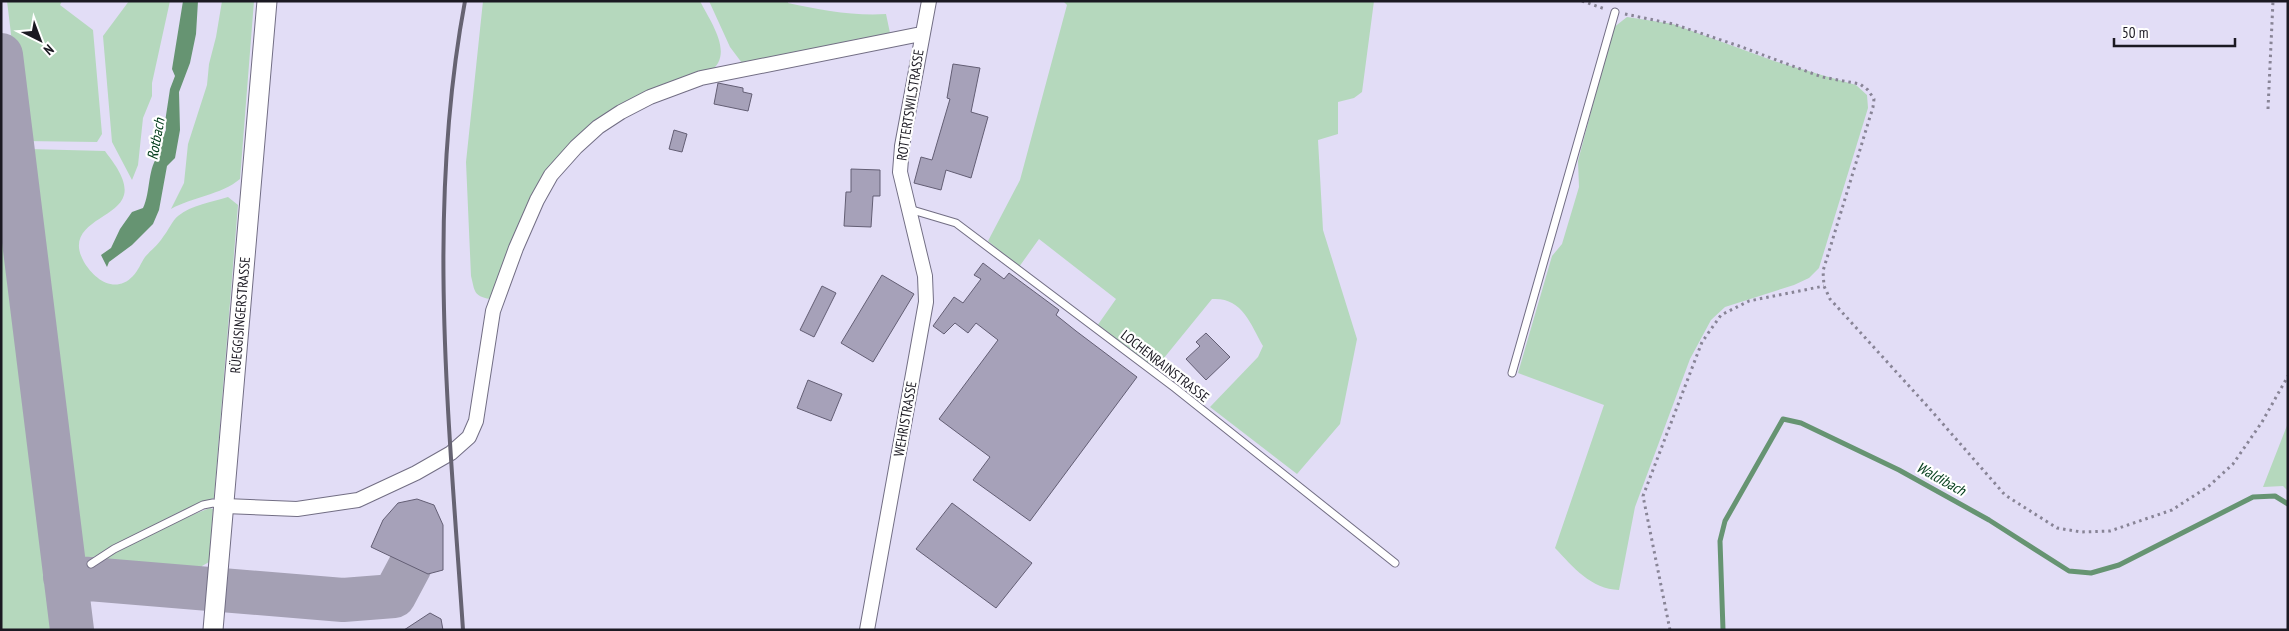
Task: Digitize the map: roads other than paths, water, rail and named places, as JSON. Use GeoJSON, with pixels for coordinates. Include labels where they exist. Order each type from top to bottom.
{"type":"FeatureCollection","features":[{"type":"Feature","properties":{"kind":"main road","name":"RÜEGGISINGERSTRASSE"},"geometry":{"type":"LineString","coordinates":[[213,630],[267,1]]}},
{"type":"Feature","properties":{"kind":"street","name":"ROTTERTSWILSTRASSE"},"geometry":{"type":"LineString","coordinates":[[909,209],[900,172],[902,146],[921,34],[929,1]]}},
{"type":"Feature","properties":{"kind":"street"},"geometry":{"type":"LineString","coordinates":[[225,506],[297,508],[358,500],[416,473],[451,453],[469,437],[476,421],[493,311],[516,248],[537,200],[552,175],[576,147],[598,128],[650,97],[701,78],[921,34]]}},
{"type":"Feature","properties":{"kind":"street","name":"WEHRISTRASSE"},"geometry":{"type":"LineString","coordinates":[[867,630],[926,302],[925,276],[909,209]]}},
{"type":"Feature","properties":{"kind":"lane"},"geometry":{"type":"LineString","coordinates":[[1512,373],[1615,12]]}},
{"type":"Feature","properties":{"kind":"lane","name":"LOCHENRAINSTRASSE"},"geometry":{"type":"LineString","coordinates":[[909,209],[956,223],[1175,388],[1395,563]]}},
{"type":"Feature","properties":{"kind":"lane"},"geometry":{"type":"LineString","coordinates":[[91,564],[114,549],[203,506],[214,503],[225,506]]}},
{"type":"Feature","properties":{"kind":"waterway","name":"Waldibach"},"geometry":{"type":"LineString","coordinates":[[1723,630],[1720,541],[1725,521],[1783,419],[1801,423],[1899,470],[1989,520],[2069,571],[2091,573],[2119,565],[2253,497],[2275,496],[2288,504]]}},
{"type":"Feature","properties":{"kind":"railway"},"geometry":{"type":"LineString","coordinates":[[463,630],[447,394],[444,236],[446,158],[453,79],[465,1]]}},
{"type":"Feature","properties":{"kind":"water label","name":"Rotbach"},"geometry":{"type":"Point","coordinates":[156,139]}}]}
